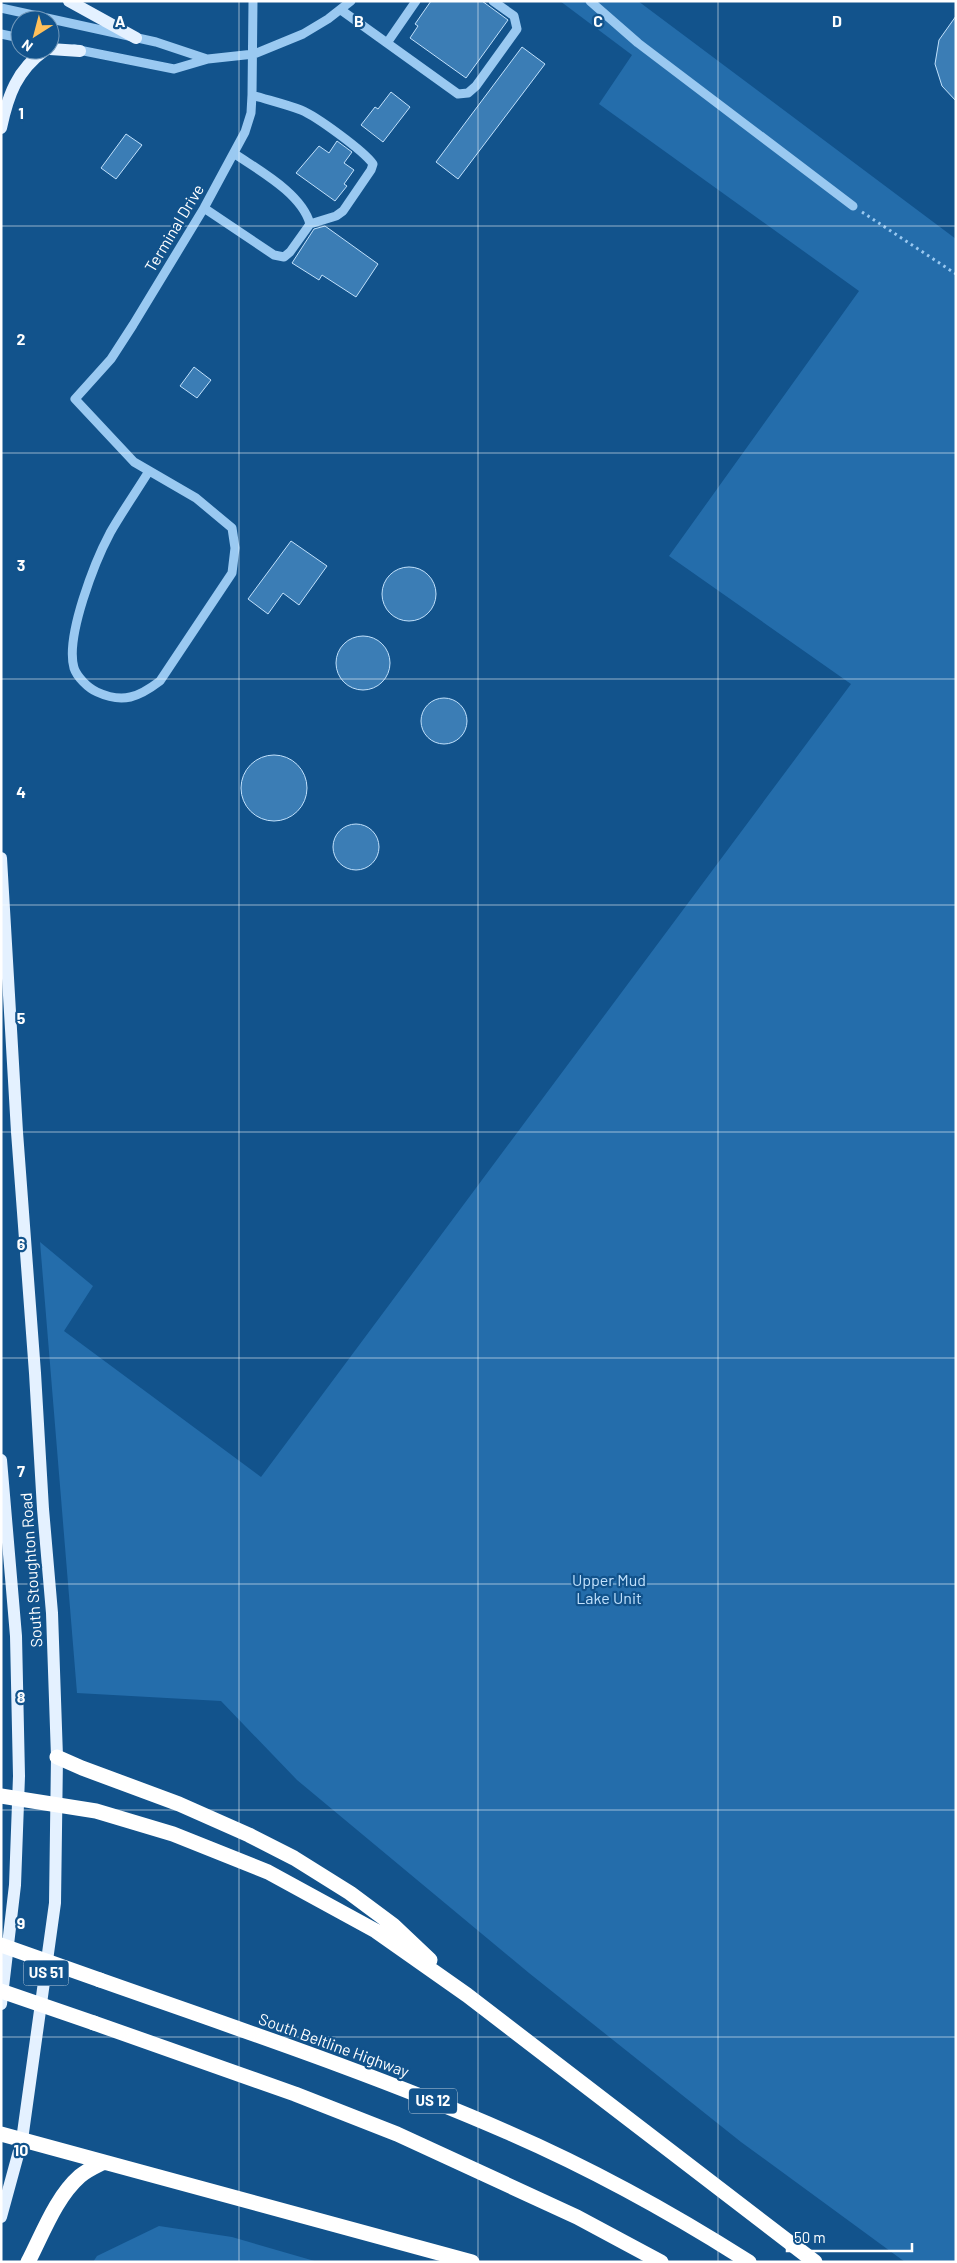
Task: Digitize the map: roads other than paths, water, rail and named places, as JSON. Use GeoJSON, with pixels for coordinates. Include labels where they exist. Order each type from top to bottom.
{"type":"FeatureCollection","features":[{"type":"Feature","properties":{"kind":"highway"},"geometry":{"type":"LineString","coordinates":[[57,1757],[179,1804],[249,1834],[294,1858],[350,1893],[393,1924],[467,1995]]}},
{"type":"Feature","properties":{"kind":"highway"},"geometry":{"type":"LineString","coordinates":[[1,1796],[96,1811],[173,1834],[268,1872],[376,1931],[467,1995],[815,2262]]}},
{"type":"Feature","properties":{"kind":"highway","name":"South Beltline Highway"},"geometry":{"type":"LineString","coordinates":[[1,1945],[393,2084],[508,2132],[600,2177],[718,2242],[749,2262]]}},
{"type":"Feature","properties":{"kind":"highway","name":"US 12"},"geometry":{"type":"LineString","coordinates":[[1,1991],[295,2094],[398,2134],[577,2217],[661,2262]]}},
{"type":"Feature","properties":{"kind":"highway"},"geometry":{"type":"LineString","coordinates":[[1,2134],[472,2262]]}},
{"type":"Feature","properties":{"kind":"highway"},"geometry":{"type":"LineString","coordinates":[[28,2262],[51,2217],[70,2186],[82,2174],[104,2162]]}},
{"type":"Feature","properties":{"kind":"main road"},"geometry":{"type":"LineString","coordinates":[[68,1],[136,38]]}},
{"type":"Feature","properties":{"kind":"main road"},"geometry":{"type":"LineString","coordinates":[[60,50],[80,51]]}},
{"type":"Feature","properties":{"kind":"main road"},"geometry":{"type":"LineString","coordinates":[[1,128],[6,105],[16,83],[30,60]]}},
{"type":"Feature","properties":{"kind":"main road","name":"South Stoughton Road"},"geometry":{"type":"LineString","coordinates":[[1,858],[17,1132],[52,1613],[57,1757],[55,1903],[22,2140],[1,2217]]}},
{"type":"Feature","properties":{"kind":"main road"},"geometry":{"type":"LineString","coordinates":[[1,1460],[16,1636],[19,1799],[15,1885],[1,2004]]}},
{"type":"Feature","properties":{"kind":"main road"},"geometry":{"type":"LineString","coordinates":[[1,2125],[22,2140]]}},
{"type":"Feature","properties":{"kind":"street","name":"Terminal Drive"},"geometry":{"type":"LineString","coordinates":[[149,471],[134,462],[75,399],[111,359],[204,208],[235,154],[245,132],[251,113],[254,54],[253,1]]}},
{"type":"Feature","properties":{"kind":"street"},"geometry":{"type":"LineString","coordinates":[[60,46],[174,69],[208,59],[254,54],[303,34],[341,10],[351,1]]}},
{"type":"Feature","properties":{"kind":"street"},"geometry":{"type":"LineString","coordinates":[[387,43],[416,1]]}},
{"type":"Feature","properties":{"kind":"street"},"geometry":{"type":"LineString","coordinates":[[341,10],[458,94],[468,93],[476,86],[517,29],[514,16],[493,1]]}},
{"type":"Feature","properties":{"kind":"street"},"geometry":{"type":"LineString","coordinates":[[590,1],[638,43],[854,206]]}},
{"type":"Feature","properties":{"kind":"street"},"geometry":{"type":"LineString","coordinates":[[1,8],[136,38],[208,59]]}},
{"type":"Feature","properties":{"kind":"street"},"geometry":{"type":"LineString","coordinates":[[204,208],[274,255],[284,257],[290,252],[310,224],[336,216],[343,211],[371,170],[373,164],[369,159],[303,111],[252,95]]}},
{"type":"Feature","properties":{"kind":"street"},"geometry":{"type":"LineString","coordinates":[[235,154],[295,197],[308,214],[310,224]]}},
{"type":"Feature","properties":{"kind":"street"},"geometry":{"type":"LineString","coordinates":[[149,471],[196,498],[232,528],[235,548],[232,573],[160,681],[144,692],[130,698],[111,698],[94,691],[82,680],[74,668],[73,647],[81,604],[92,572],[110,534],[149,471]]}},
{"type":"Feature","properties":{"kind":"park label","name":"Upper Mud Lake Unit"},"geometry":{"type":"Point","coordinates":[609,1589]}}]}
